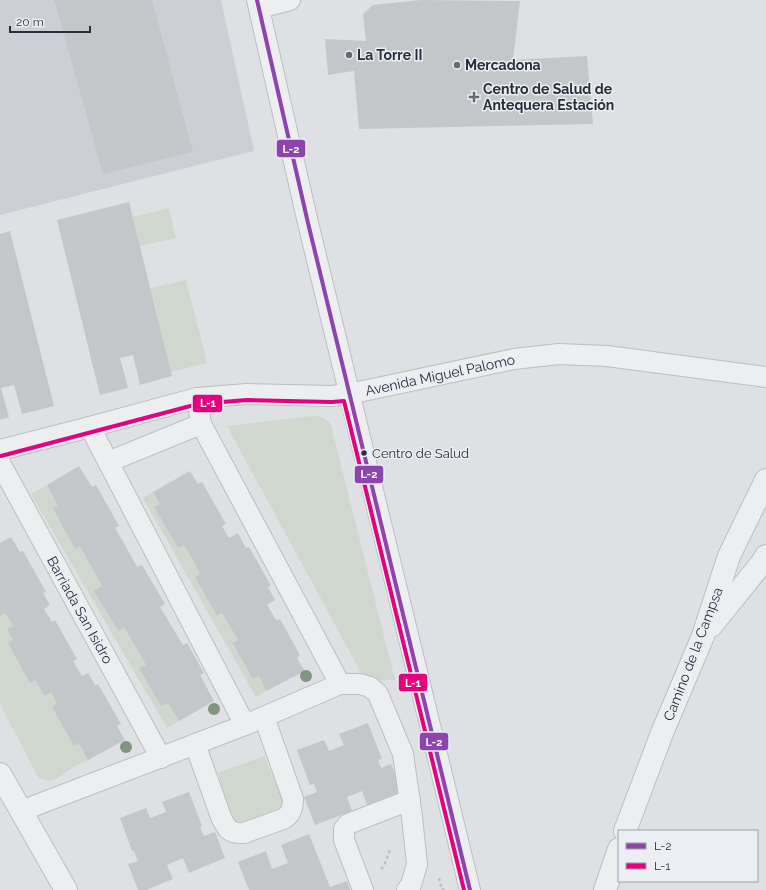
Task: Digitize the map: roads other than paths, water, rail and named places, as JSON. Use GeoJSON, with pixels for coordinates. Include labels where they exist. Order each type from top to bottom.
{"type":"FeatureCollection","features":[{"type":"Feature","properties":{"kind":"street"},"geometry":{"type":"LineString","coordinates":[[290,0],[258,4],[308,223],[470,890]]}},
{"type":"Feature","properties":{"kind":"street","name":"Avenida Miguel Palomo"},"geometry":{"type":"LineString","coordinates":[[0,450],[197,398],[247,394],[332,396],[349,394],[514,359],[558,354],[607,356],[766,377]]}},
{"type":"Feature","properties":{"kind":"street"},"geometry":{"type":"LineString","coordinates":[[197,398],[201,424],[340,684]]}},
{"type":"Feature","properties":{"kind":"street"},"geometry":{"type":"LineString","coordinates":[[108,462],[201,424]]}},
{"type":"Feature","properties":{"kind":"street"},"geometry":{"type":"LineString","coordinates":[[90,427],[245,725]]}},
{"type":"Feature","properties":{"kind":"street","name":"Barriada San Isidro"},"geometry":{"type":"LineString","coordinates":[[0,463],[161,758]]}},
{"type":"Feature","properties":{"kind":"street","name":"Camino de la Campsa"},"geometry":{"type":"LineString","coordinates":[[625,830],[662,733],[703,636],[729,556],[766,480]]}},
{"type":"Feature","properties":{"kind":"street"},"geometry":{"type":"LineString","coordinates":[[703,636],[766,556]]}},
{"type":"Feature","properties":{"kind":"street"},"geometry":{"type":"LineString","coordinates":[[22,810],[245,725],[340,684],[360,684],[370,687],[378,694],[403,754],[417,864],[411,885],[407,890]]}},
{"type":"Feature","properties":{"kind":"street"},"geometry":{"type":"LineString","coordinates":[[195,744],[226,828],[237,834],[244,833],[283,819],[288,816],[291,811],[293,799],[264,717]]}},
{"type":"Feature","properties":{"kind":"street"},"geometry":{"type":"LineString","coordinates":[[0,774],[22,810],[66,890]]}},
{"type":"Feature","properties":{"kind":"street"},"geometry":{"type":"LineString","coordinates":[[361,885],[344,840],[344,829],[348,824],[410,800]]}},
{"type":"Feature","properties":{"kind":"street"},"geometry":{"type":"LineString","coordinates":[[605,890],[618,853]]}},
{"type":"Feature","properties":{"kind":"place","name":"La Torre II"},"geometry":{"type":"Point","coordinates":[349,55]}},
{"type":"Feature","properties":{"kind":"place","name":"Mercadona"},"geometry":{"type":"Point","coordinates":[457,65]}},
{"type":"Feature","properties":{"kind":"place","name":"Centro de Salud de Antequera Estación"},"geometry":{"type":"Point","coordinates":[474,97]}},
{"type":"Feature","properties":{"kind":"place","name":"Centro de Salud"},"geometry":{"type":"Point","coordinates":[364,453]}}]}
